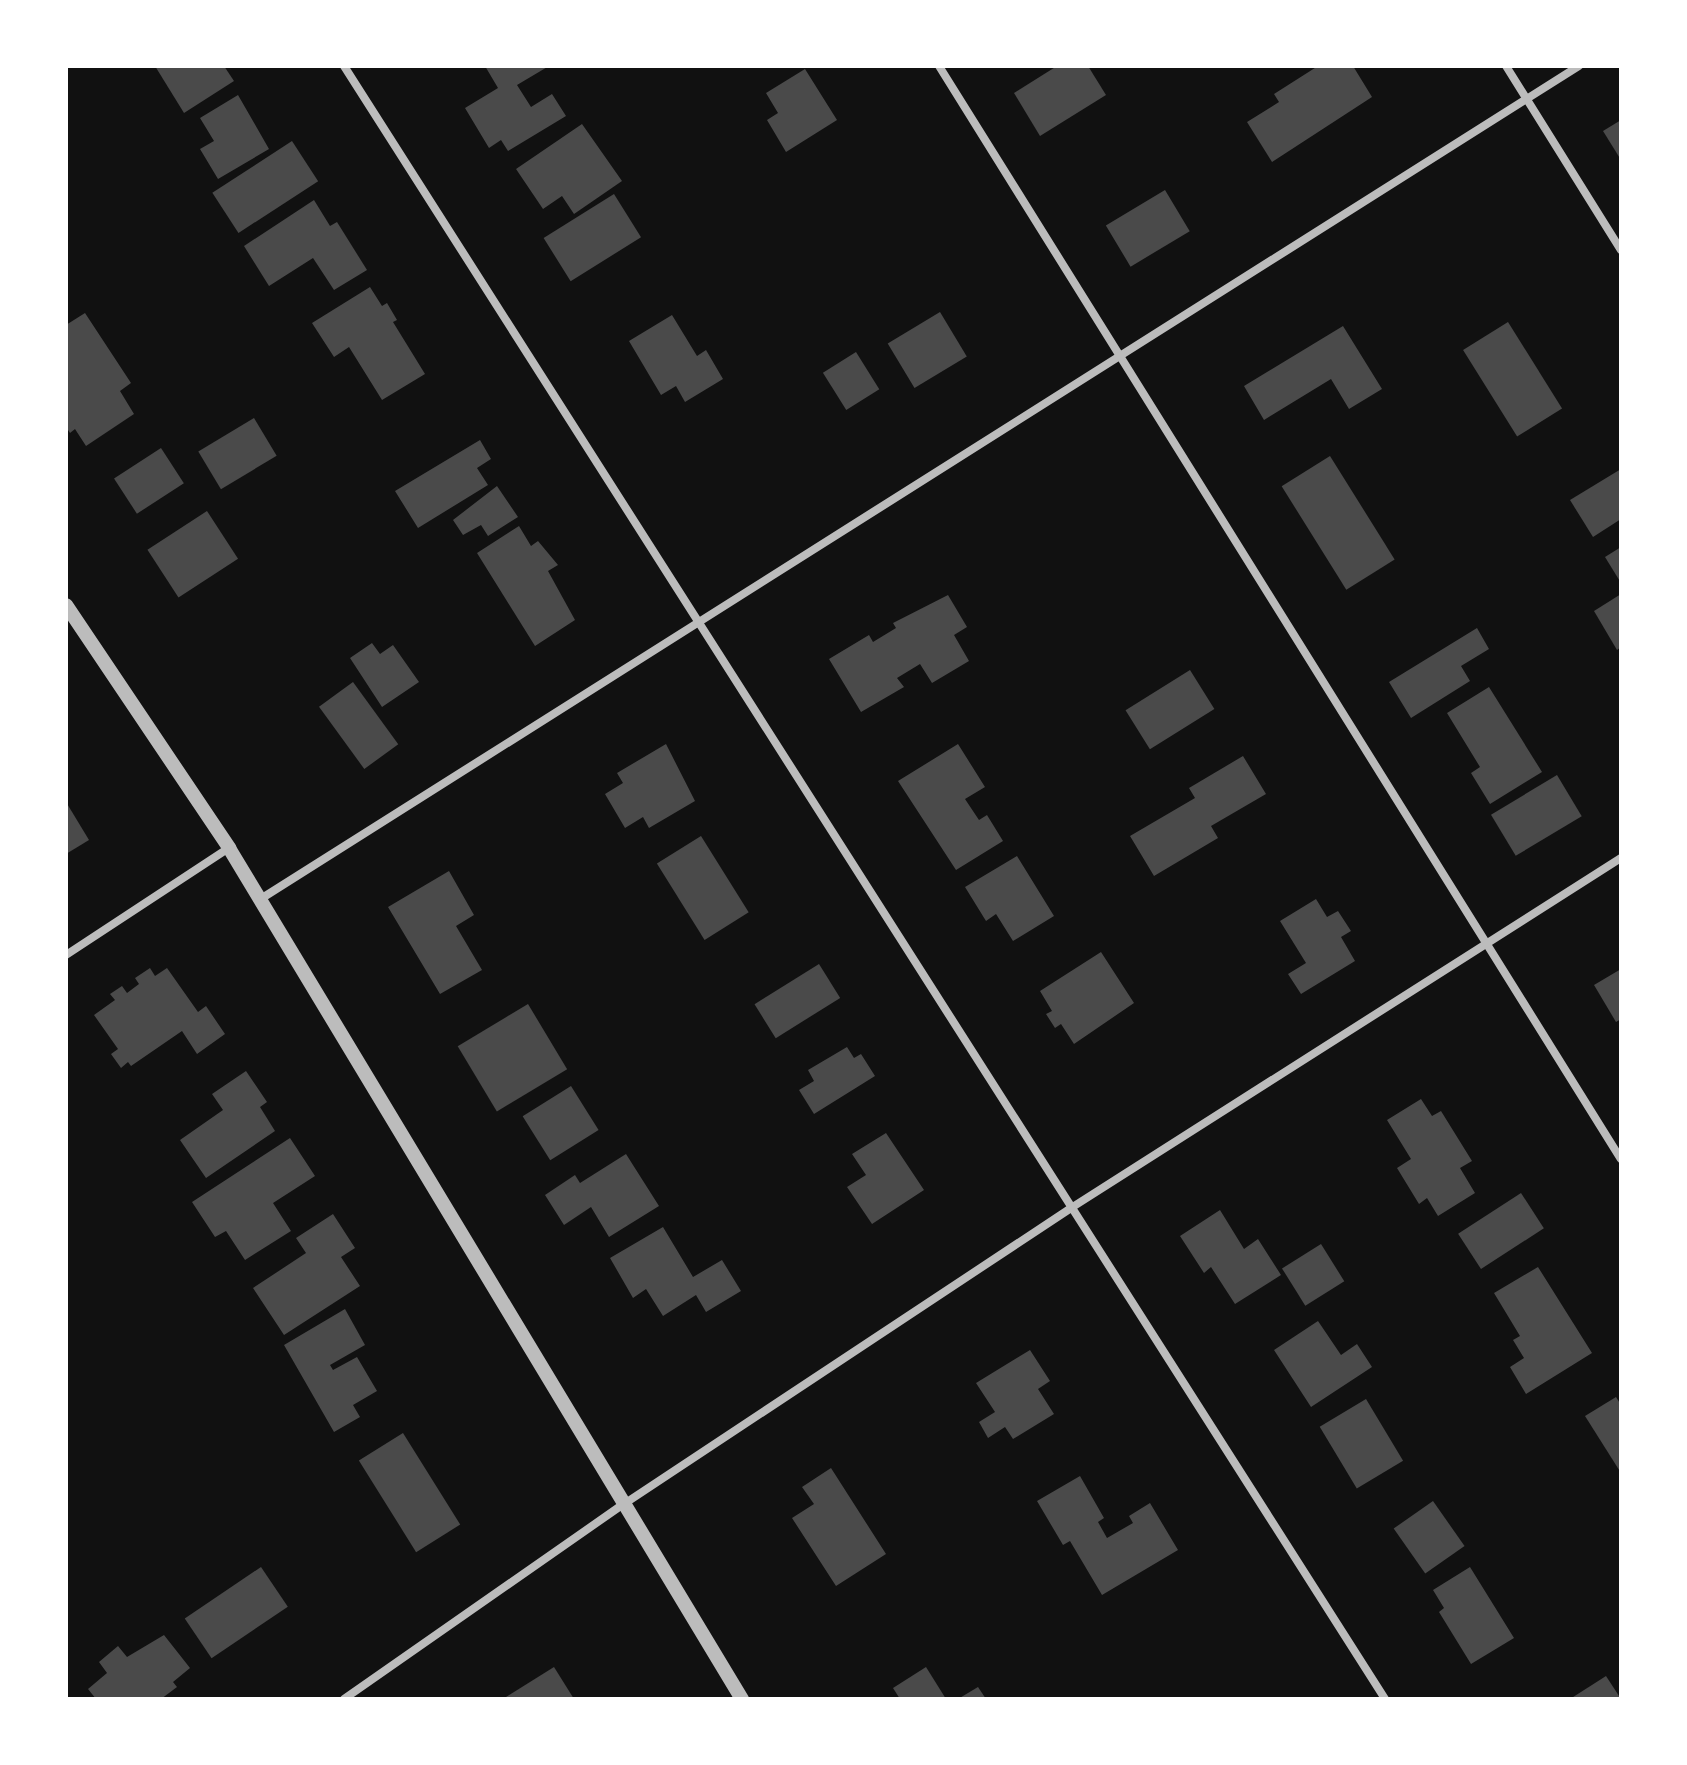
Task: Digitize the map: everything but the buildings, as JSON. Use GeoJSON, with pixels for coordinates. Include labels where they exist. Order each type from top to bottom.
{"type":"FeatureCollection","features":[{"type":"Feature","properties":{"kind":"street"},"geometry":{"type":"LineString","coordinates":[[344,66],[1385,1699]]}},
{"type":"Feature","properties":{"kind":"street"},"geometry":{"type":"LineString","coordinates":[[939,66],[1621,1159]]}},
{"type":"Feature","properties":{"kind":"street"},"geometry":{"type":"LineString","coordinates":[[1506,66],[1621,250]]}},
{"type":"Feature","properties":{"kind":"street"},"geometry":{"type":"LineString","coordinates":[[259,900],[1118,354],[1579,66]]}},
{"type":"Feature","properties":{"kind":"street"},"geometry":{"type":"LineString","coordinates":[[66,605],[229,848],[742,1699]]}},
{"type":"Feature","properties":{"kind":"street"},"geometry":{"type":"LineString","coordinates":[[66,955],[229,848]]}},
{"type":"Feature","properties":{"kind":"street"},"geometry":{"type":"LineString","coordinates":[[344,1699],[624,1504],[1071,1208],[1621,858]]}}]}
